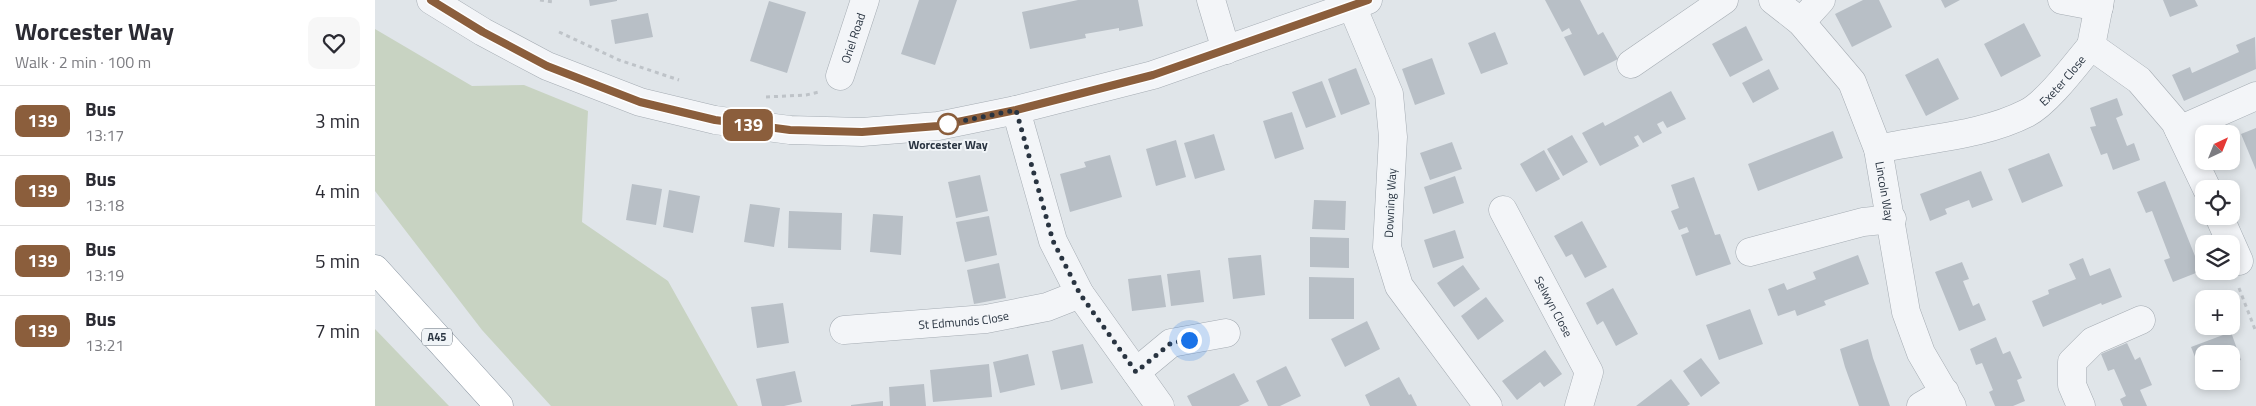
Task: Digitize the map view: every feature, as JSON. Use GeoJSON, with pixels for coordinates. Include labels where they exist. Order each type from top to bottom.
{"type":"FeatureCollection","features":[{"type":"Feature","properties":{"kind":"highway","name":"A45"},"geometry":{"type":"LineString","coordinates":[[375,269],[499,406]]}},
{"type":"Feature","properties":{"kind":"street"},"geometry":{"type":"LineString","coordinates":[[431,0],[483,32],[547,66],[640,102],[715,120],[790,130],[862,132],[938,126],[1016,110],[1153,75],[1360,3]]}},
{"type":"Feature","properties":{"kind":"street","name":"Oriel Road"},"geometry":{"type":"LineString","coordinates":[[840,76],[865,0]]}},
{"type":"Feature","properties":{"kind":"street"},"geometry":{"type":"LineString","coordinates":[[1211,0],[1226,50]]}},
{"type":"Feature","properties":{"kind":"street"},"geometry":{"type":"LineString","coordinates":[[1631,64],[1724,0]]}},
{"type":"Feature","properties":{"kind":"street","name":"Lincoln Way"},"geometry":{"type":"LineString","coordinates":[[1773,0],[1801,22],[1852,82],[1878,148],[1892,219],[1906,312],[1921,353],[1948,399]]}},
{"type":"Feature","properties":{"kind":"street"},"geometry":{"type":"LineString","coordinates":[[1801,22],[1821,0]]}},
{"type":"Feature","properties":{"kind":"street"},"geometry":{"type":"LineString","coordinates":[[2062,0],[2100,4],[2091,46]]}},
{"type":"Feature","properties":{"kind":"street","name":"Downing Way"},"geometry":{"type":"LineString","coordinates":[[1360,3],[1389,94],[1393,136],[1387,247],[1399,286],[1489,406]]}},
{"type":"Feature","properties":{"kind":"street","name":"Exeter Close"},"geometry":{"type":"LineString","coordinates":[[1878,148],[1986,129],[2029,112],[2064,80],[2091,46],[2139,80],[2175,122],[2203,180]]}},
{"type":"Feature","properties":{"kind":"street"},"geometry":{"type":"LineString","coordinates":[[2179,130],[2256,96]]}},
{"type":"Feature","properties":{"kind":"street"},"geometry":{"type":"LineString","coordinates":[[1016,110],[1053,241],[1080,294],[1159,406]]}},
{"type":"Feature","properties":{"kind":"street","name":"Selwyn Close"},"geometry":{"type":"LineString","coordinates":[[1503,210],[1589,372],[1579,406]]}},
{"type":"Feature","properties":{"kind":"street"},"geometry":{"type":"LineString","coordinates":[[1750,252],[1863,222],[1892,219]]}},
{"type":"Feature","properties":{"kind":"street","name":"St Edmunds Close"},"geometry":{"type":"LineString","coordinates":[[844,330],[986,319],[1047,307],[1080,294]]}},
{"type":"Feature","properties":{"kind":"street"},"geometry":{"type":"LineString","coordinates":[[2079,405],[2072,385],[2072,362],[2093,341],[2141,320]]}},
{"type":"Feature","properties":{"kind":"street"},"geometry":{"type":"LineString","coordinates":[[1136,372],[1171,343],[1226,334]]}},
{"type":"Feature","properties":{"kind":"street"},"geometry":{"type":"LineString","coordinates":[[1921,406],[1948,399]]}},
{"type":"Feature","properties":{"kind":"path"},"geometry":{"type":"LineString","coordinates":[[540,0],[553,2]]}},
{"type":"Feature","properties":{"kind":"path"},"geometry":{"type":"LineString","coordinates":[[559,32],[619,60],[680,81]]}},
{"type":"Feature","properties":{"kind":"path"},"geometry":{"type":"LineString","coordinates":[[758,97],[806,95],[837,88],[840,76]]}},
{"type":"Feature","properties":{"kind":"path"},"geometry":{"type":"LineString","coordinates":[[2236,280],[2256,332]]}},
{"type":"Feature","properties":{"kind":"green space"},"geometry":{"type":"Polygon","coordinates":[[[375,29],[472,86],[524,85],[588,111],[582,222],[668,281],[738,406],[551,406],[482,330],[375,191],[375,29]]]}},
{"type":"Feature","properties":{"kind":"green space"},"geometry":{"type":"Polygon","coordinates":[[[375,329],[449,406],[375,406],[375,329]]]}},
{"type":"Feature","properties":{"kind":"building"},"geometry":{"type":"Polygon","coordinates":[[[589,0],[617,0],[617,1],[590,6],[589,0]]]}},
{"type":"Feature","properties":{"kind":"building"},"geometry":{"type":"Polygon","coordinates":[[[919,0],[957,0],[935,65],[901,54],[919,0]]]}},
{"type":"Feature","properties":{"kind":"building"},"geometry":{"type":"Polygon","coordinates":[[[1078,0],[1138,0],[1143,26],[1119,31],[1119,28],[1085,34],[1086,38],[1030,49],[1022,12],[1078,0]]]}},
{"type":"Feature","properties":{"kind":"building"},"geometry":{"type":"Polygon","coordinates":[[[1545,0],[1580,0],[1598,35],[1603,32],[1618,59],[1584,76],[1564,37],[1572,34],[1569,28],[1562,32],[1545,0]]]}},
{"type":"Feature","properties":{"kind":"building"},"geometry":{"type":"Polygon","coordinates":[[[1863,0],[1879,0],[1892,27],[1852,47],[1835,14],[1863,0]]]}},
{"type":"Feature","properties":{"kind":"building"},"geometry":{"type":"Polygon","coordinates":[[[1941,0],[1960,0],[1945,8],[1941,0]]]}},
{"type":"Feature","properties":{"kind":"building"},"geometry":{"type":"Polygon","coordinates":[[[2163,0],[2195,0],[2198,6],[2170,17],[2163,0]]]}},
{"type":"Feature","properties":{"kind":"building"},"geometry":{"type":"Polygon","coordinates":[[[769,1],[806,12],[787,73],[750,61],[769,1]]]}},
{"type":"Feature","properties":{"kind":"building"},"geometry":{"type":"Polygon","coordinates":[[[648,13],[653,37],[615,44],[611,20],[648,13]]]}},
{"type":"Feature","properties":{"kind":"building"},"geometry":{"type":"Polygon","coordinates":[[[2024,23],[2041,56],[2001,77],[1984,44],[2024,23]]]}},
{"type":"Feature","properties":{"kind":"building"},"geometry":{"type":"Polygon","coordinates":[[[1746,26],[1763,60],[1730,77],[1712,44],[1746,26]]]}},
{"type":"Feature","properties":{"kind":"building"},"geometry":{"type":"Polygon","coordinates":[[[1495,32],[1508,64],[1481,74],[1468,43],[1495,32]]]}},
{"type":"Feature","properties":{"kind":"building"},"geometry":{"type":"Polygon","coordinates":[[[2255,37],[2256,69],[2184,101],[2172,75],[2190,67],[2192,73],[2239,52],[2236,45],[2255,37]]]}},
{"type":"Feature","properties":{"kind":"building"},"geometry":{"type":"Polygon","coordinates":[[[1432,58],[1445,94],[1415,105],[1402,69],[1432,58]]]}},
{"type":"Feature","properties":{"kind":"building"},"geometry":{"type":"Polygon","coordinates":[[[1938,58],[1959,99],[1926,116],[1905,75],[1938,58]]]}},
{"type":"Feature","properties":{"kind":"building"},"geometry":{"type":"Polygon","coordinates":[[[1356,68],[1370,104],[1341,115],[1328,79],[1356,68]]]}},
{"type":"Feature","properties":{"kind":"building"},"geometry":{"type":"Polygon","coordinates":[[[1769,69],[1779,89],[1753,103],[1742,83],[1769,69]]]}},
{"type":"Feature","properties":{"kind":"building"},"geometry":{"type":"Polygon","coordinates":[[[1322,81],[1336,117],[1306,128],[1292,92],[1322,81]]]}},
{"type":"Feature","properties":{"kind":"building"},"geometry":{"type":"Polygon","coordinates":[[[1671,91],[1686,119],[1667,128],[1663,121],[1657,124],[1662,133],[1643,143],[1638,135],[1634,137],[1639,146],[1600,166],[1582,133],[1603,122],[1605,126],[1671,91]]]}},
{"type":"Feature","properties":{"kind":"building"},"geometry":{"type":"Polygon","coordinates":[[[2117,98],[2123,115],[2116,118],[2127,146],[2134,143],[2140,160],[2113,170],[2107,153],[2101,155],[2090,127],[2096,126],[2090,108],[2117,98]]]}},
{"type":"Feature","properties":{"kind":"building"},"geometry":{"type":"Polygon","coordinates":[[[1292,112],[1304,149],[1275,159],[1263,121],[1292,112]]]}},
{"type":"Feature","properties":{"kind":"building"},"geometry":{"type":"Polygon","coordinates":[[[2256,128],[2256,170],[2241,134],[2256,128]]]}},
{"type":"Feature","properties":{"kind":"building"},"geometry":{"type":"Polygon","coordinates":[[[1833,131],[1843,158],[1758,191],[1748,164],[1833,131]]]}},
{"type":"Feature","properties":{"kind":"building"},"geometry":{"type":"Polygon","coordinates":[[[1214,134],[1225,170],[1195,179],[1184,143],[1214,134]]]}},
{"type":"Feature","properties":{"kind":"building"},"geometry":{"type":"Polygon","coordinates":[[[1572,135],[1588,162],[1563,176],[1547,149],[1572,135]]]}},
{"type":"Feature","properties":{"kind":"building"},"geometry":{"type":"Polygon","coordinates":[[[1176,140],[1186,177],[1156,186],[1146,149],[1176,140]]]}},
{"type":"Feature","properties":{"kind":"building"},"geometry":{"type":"Polygon","coordinates":[[[1452,142],[1462,169],[1430,180],[1420,153],[1452,142]]]}},
{"type":"Feature","properties":{"kind":"building"},"geometry":{"type":"Polygon","coordinates":[[[1544,150],[1560,179],[1536,192],[1520,164],[1544,150]]]}},
{"type":"Feature","properties":{"kind":"building"},"geometry":{"type":"Polygon","coordinates":[[[2049,153],[2063,186],[2022,203],[2008,169],[2049,153]]]}},
{"type":"Feature","properties":{"kind":"building"},"geometry":{"type":"Polygon","coordinates":[[[1110,155],[1122,197],[1070,212],[1060,174],[1086,167],[1084,162],[1110,155]]]}},
{"type":"Feature","properties":{"kind":"building"},"geometry":{"type":"Polygon","coordinates":[[[1981,171],[1993,200],[1972,208],[1969,200],[1945,209],[1947,214],[1930,221],[1920,194],[1981,171]]]}},
{"type":"Feature","properties":{"kind":"building"},"geometry":{"type":"Polygon","coordinates":[[[980,175],[988,211],[956,218],[948,182],[980,175]]]}},
{"type":"Feature","properties":{"kind":"building"},"geometry":{"type":"Polygon","coordinates":[[[1455,176],[1464,203],[1433,214],[1424,187],[1455,176]]]}},
{"type":"Feature","properties":{"kind":"building"},"geometry":{"type":"Polygon","coordinates":[[[1694,177],[1715,235],[1720,234],[1731,264],[1696,276],[1681,235],[1689,232],[1687,227],[1679,230],[1671,211],[1679,208],[1671,185],[1694,177]]]}},
{"type":"Feature","properties":{"kind":"building"},"geometry":{"type":"Polygon","coordinates":[[[2165,181],[2195,256],[2195,273],[2173,282],[2164,260],[2170,258],[2152,211],[2146,213],[2137,192],[2165,181]]]}},
{"type":"Feature","properties":{"kind":"building"},"geometry":{"type":"Polygon","coordinates":[[[632,184],[662,189],[656,225],[626,220],[632,184]]]}},
{"type":"Feature","properties":{"kind":"building"},"geometry":{"type":"Polygon","coordinates":[[[669,190],[700,196],[693,233],[663,227],[669,190]]]}},
{"type":"Feature","properties":{"kind":"building"},"geometry":{"type":"Polygon","coordinates":[[[1314,200],[1346,201],[1345,230],[1312,229],[1314,200]]]}},
{"type":"Feature","properties":{"kind":"building"},"geometry":{"type":"Polygon","coordinates":[[[750,204],[780,208],[774,247],[744,242],[750,204]]]}},
{"type":"Feature","properties":{"kind":"building"},"geometry":{"type":"Polygon","coordinates":[[[789,211],[842,213],[841,250],[788,248],[789,211]]]}},
{"type":"Feature","properties":{"kind":"building"},"geometry":{"type":"Polygon","coordinates":[[[873,214],[903,216],[901,255],[870,252],[873,214]]]}},
{"type":"Feature","properties":{"kind":"building"},"geometry":{"type":"Polygon","coordinates":[[[989,216],[997,255],[965,262],[956,222],[989,216]]]}},
{"type":"Feature","properties":{"kind":"building"},"geometry":{"type":"Polygon","coordinates":[[[1582,221],[1607,267],[1585,278],[1572,254],[1566,257],[1554,236],[1582,221]]]}},
{"type":"Feature","properties":{"kind":"building"},"geometry":{"type":"Polygon","coordinates":[[[1455,230],[1464,258],[1433,268],[1424,240],[1455,230]]]}},
{"type":"Feature","properties":{"kind":"building"},"geometry":{"type":"Polygon","coordinates":[[[1310,237],[1349,238],[1349,268],[1310,267],[1310,237]]]}},
{"type":"Feature","properties":{"kind":"building"},"geometry":{"type":"Polygon","coordinates":[[[1261,255],[1265,295],[1233,299],[1228,258],[1261,255]]]}},
{"type":"Feature","properties":{"kind":"building"},"geometry":{"type":"Polygon","coordinates":[[[1858,255],[1869,284],[1824,301],[1826,305],[1797,316],[1795,310],[1778,316],[1768,289],[1784,283],[1787,290],[1816,279],[1813,272],[1858,255]]]}},
{"type":"Feature","properties":{"kind":"building"},"geometry":{"type":"Polygon","coordinates":[[[2083,258],[2090,276],[2110,268],[2122,297],[2102,305],[2101,303],[2043,327],[2032,301],[2049,294],[2048,290],[2076,279],[2069,264],[2083,258]]]}},
{"type":"Feature","properties":{"kind":"building"},"geometry":{"type":"Polygon","coordinates":[[[1962,262],[1969,279],[1963,281],[1973,306],[1979,303],[1986,320],[1959,331],[1935,272],[1962,262]]]}},
{"type":"Feature","properties":{"kind":"building"},"geometry":{"type":"Polygon","coordinates":[[[999,263],[1006,298],[974,304],[967,270],[999,263]]]}},
{"type":"Feature","properties":{"kind":"building"},"geometry":{"type":"Polygon","coordinates":[[[1463,265],[1480,289],[1454,307],[1437,283],[1463,265]]]}},
{"type":"Feature","properties":{"kind":"building"},"geometry":{"type":"Polygon","coordinates":[[[1200,270],[1204,302],[1171,306],[1167,274],[1200,270]]]}},
{"type":"Feature","properties":{"kind":"building"},"geometry":{"type":"Polygon","coordinates":[[[1161,275],[1166,307],[1132,311],[1128,279],[1161,275]]]}},
{"type":"Feature","properties":{"kind":"building"},"geometry":{"type":"Polygon","coordinates":[[[1309,277],[1354,278],[1354,319],[1309,319],[1309,277]]]}},
{"type":"Feature","properties":{"kind":"building"},"geometry":{"type":"Polygon","coordinates":[[[1613,288],[1638,334],[1616,346],[1603,321],[1597,325],[1586,303],[1613,288]]]}},
{"type":"Feature","properties":{"kind":"building"},"geometry":{"type":"Polygon","coordinates":[[[1486,297],[1504,321],[1478,340],[1461,316],[1486,297]]]}},
{"type":"Feature","properties":{"kind":"building"},"geometry":{"type":"Polygon","coordinates":[[[783,303],[789,343],[757,348],[751,307],[783,303]]]}},
{"type":"Feature","properties":{"kind":"building"},"geometry":{"type":"Polygon","coordinates":[[[1750,309],[1763,344],[1719,360],[1706,325],[1750,309]]]}},
{"type":"Feature","properties":{"kind":"building"},"geometry":{"type":"Polygon","coordinates":[[[1367,321],[1380,349],[1345,367],[1331,339],[1367,321]]]}},
{"type":"Feature","properties":{"kind":"building"},"geometry":{"type":"Polygon","coordinates":[[[2223,335],[2232,335],[2236,345],[2196,345],[2223,335]]]}},
{"type":"Feature","properties":{"kind":"building"},"geometry":{"type":"Polygon","coordinates":[[[1996,337],[2003,354],[2010,351],[2022,378],[2017,380],[2025,401],[2013,406],[1995,406],[1989,392],[1993,390],[1982,363],[1976,365],[1970,349],[1996,337]]]}},
{"type":"Feature","properties":{"kind":"building"},"geometry":{"type":"Polygon","coordinates":[[[1868,339],[1890,406],[1859,406],[1845,367],[1840,349],[1868,339]]]}},
{"type":"Feature","properties":{"kind":"building"},"geometry":{"type":"Polygon","coordinates":[[[2127,343],[2135,360],[2140,357],[2152,385],[2140,390],[2147,406],[2123,406],[2120,399],[2126,396],[2114,369],[2108,371],[2101,354],[2127,343]]]}},
{"type":"Feature","properties":{"kind":"building"},"geometry":{"type":"Polygon","coordinates":[[[1083,344],[1093,383],[1061,390],[1052,351],[1083,344]]]}},
{"type":"Feature","properties":{"kind":"building"},"geometry":{"type":"Polygon","coordinates":[[[2195,346],[2195,357],[2191,347],[2195,346]]]}},
{"type":"Feature","properties":{"kind":"building"},"geometry":{"type":"Polygon","coordinates":[[[1545,350],[1562,374],[1544,387],[1540,382],[1517,400],[1502,381],[1545,350]]]}},
{"type":"Feature","properties":{"kind":"building"},"geometry":{"type":"Polygon","coordinates":[[[1028,354],[1035,385],[1000,393],[993,362],[1028,354]]]}},
{"type":"Feature","properties":{"kind":"building"},"geometry":{"type":"Polygon","coordinates":[[[1701,358],[1720,383],[1701,397],[1683,371],[1701,358]]]}},
{"type":"Feature","properties":{"kind":"building"},"geometry":{"type":"Polygon","coordinates":[[[989,364],[992,397],[933,402],[930,370],[989,364]]]}},
{"type":"Feature","properties":{"kind":"building"},"geometry":{"type":"Polygon","coordinates":[[[1286,366],[1301,396],[1280,406],[1268,406],[1256,381],[1286,366]]]}},
{"type":"Feature","properties":{"kind":"building"},"geometry":{"type":"Polygon","coordinates":[[[795,371],[802,402],[784,406],[762,406],[756,379],[795,371]]]}},
{"type":"Feature","properties":{"kind":"building"},"geometry":{"type":"Polygon","coordinates":[[[1234,373],[1249,401],[1239,406],[1192,406],[1187,396],[1234,373]]]}},
{"type":"Feature","properties":{"kind":"building"},"geometry":{"type":"Polygon","coordinates":[[[1399,377],[1417,406],[1370,406],[1365,395],[1399,377]]]}},
{"type":"Feature","properties":{"kind":"building"},"geometry":{"type":"Polygon","coordinates":[[[1671,379],[1690,404],[1687,406],[1636,406],[1671,379]]]}},
{"type":"Feature","properties":{"kind":"building"},"geometry":{"type":"Polygon","coordinates":[[[924,384],[926,406],[890,406],[889,387],[924,384]]]}},
{"type":"Feature","properties":{"kind":"building"},"geometry":{"type":"Polygon","coordinates":[[[883,401],[883,406],[851,406],[851,405],[883,401]]]}},
{"type":"Feature","properties":{"kind":"bus line","name":"139"},"geometry":{"type":"LineString","coordinates":[[431,0],[483,32],[547,66],[640,102],[715,120],[790,130],[862,132],[938,126],[1016,110],[1153,75],[1368,0]]}},
{"type":"Feature","properties":{"kind":"place","name":"Worcester Way"},"geometry":{"type":"Point","coordinates":[948,124]}},
{"type":"Feature","properties":{"kind":"route"},"geometry":{"type":"LineString","coordinates":[[948,124],[1016,110],[1053,241],[1080,294],[1136,372],[1171,343],[1189,340]]}}]}
